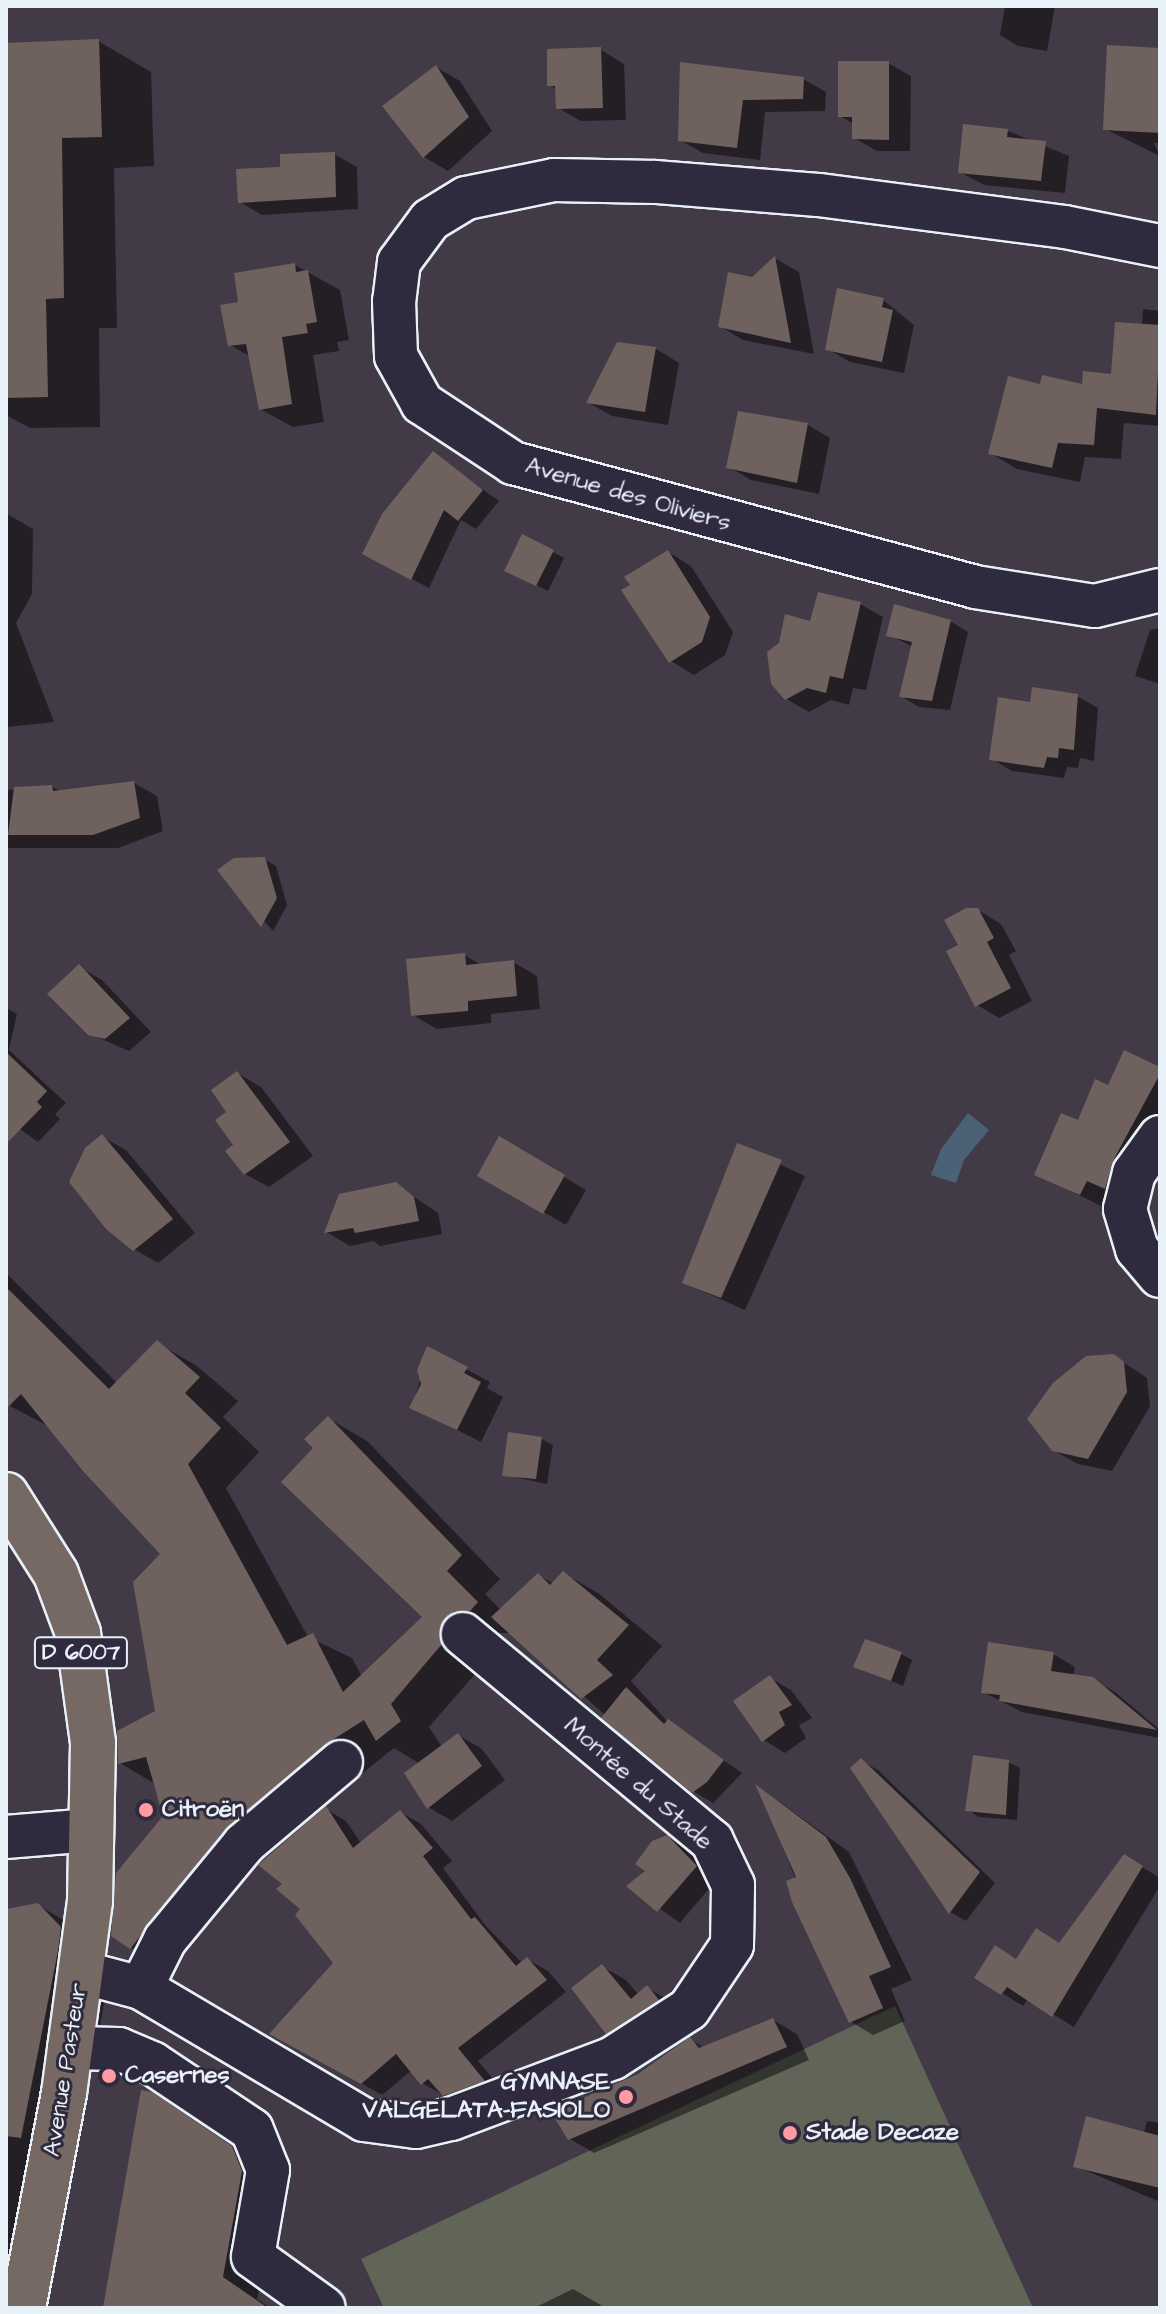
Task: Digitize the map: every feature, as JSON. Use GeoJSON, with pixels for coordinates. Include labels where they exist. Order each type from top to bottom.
{"type":"FeatureCollection","features":[{"type":"Feature","properties":{"kind":"main road","name":"D 6007"},"geometry":{"type":"LineString","coordinates":[[6,1495],[56,1574],[78,1633],[93,1743],[92,1830]]}},
{"type":"Feature","properties":{"kind":"main road","name":"Avenue Pasteur"},"geometry":{"type":"LineString","coordinates":[[23,2308],[81,1972],[92,1830]]}},
{"type":"Feature","properties":{"kind":"street","name":"Avenue des Oliviers"},"geometry":{"type":"LineString","coordinates":[[1160,246],[1065,227],[818,195],[655,182],[554,180],[466,198],[430,220],[399,262],[394,301],[396,356],[422,403],[513,463],[975,587],[1095,606],[1160,590]]}},
{"type":"Feature","properties":{"kind":"street"},"geometry":{"type":"LineString","coordinates":[[1160,1137],[1134,1173],[1125,1209],[1137,1249],[1160,1276]]}},
{"type":"Feature","properties":{"kind":"street","name":"Montée du Stade"},"geometry":{"type":"LineString","coordinates":[[81,1972],[141,1988],[364,2120],[416,2127],[451,2119],[613,2058],[689,2009],[732,1945],[733,1885],[712,1841],[463,1634]]}},
{"type":"Feature","properties":{"kind":"street"},"geometry":{"type":"LineString","coordinates":[[141,1988],[165,1940],[244,1844],[341,1762]]}},
{"type":"Feature","properties":{"kind":"street"},"geometry":{"type":"LineString","coordinates":[[6,1837],[92,1830]]}},
{"type":"Feature","properties":{"kind":"street"},"geometry":{"type":"LineString","coordinates":[[69,2048],[119,2049],[152,2063],[252,2130],[268,2170],[253,2257],[324,2308]]}},
{"type":"Feature","properties":{"kind":"green space","name":"Stade Decaze"},"geometry":{"type":"Polygon","coordinates":[[[895,2006],[1033,2308],[384,2308],[361,2259],[895,2006]]]}},
{"type":"Feature","properties":{"kind":"water"},"geometry":{"type":"Polygon","coordinates":[[[968,1113],[989,1130],[964,1160],[956,1183],[931,1175],[941,1149],[968,1113]]]}},
{"type":"Feature","properties":{"kind":"building"},"geometry":{"type":"Polygon","coordinates":[[[99,39],[102,137],[62,138],[64,298],[46,299],[48,397],[6,398],[6,43],[99,39]]]}},
{"type":"Feature","properties":{"kind":"building"},"geometry":{"type":"Polygon","coordinates":[[[1107,45],[1160,48],[1160,133],[1103,130],[1107,45]]]}},
{"type":"Feature","properties":{"kind":"building"},"geometry":{"type":"Polygon","coordinates":[[[601,47],[603,108],[556,109],[555,86],[547,86],[547,49],[601,47]]]}},
{"type":"Feature","properties":{"kind":"building"},"geometry":{"type":"Polygon","coordinates":[[[838,61],[889,61],[889,140],[852,139],[852,117],[838,117],[838,61]]]}},
{"type":"Feature","properties":{"kind":"building"},"geometry":{"type":"Polygon","coordinates":[[[680,62],[804,77],[803,99],[743,100],[737,148],[678,141],[680,62]]]}},
{"type":"Feature","properties":{"kind":"building"},"geometry":{"type":"Polygon","coordinates":[[[436,65],[469,117],[423,158],[382,106],[436,65]]]}},
{"type":"Feature","properties":{"kind":"building"},"geometry":{"type":"Polygon","coordinates":[[[963,124],[1008,129],[1007,137],[1046,141],[1041,181],[958,173],[963,124]]]}},
{"type":"Feature","properties":{"kind":"building"},"geometry":{"type":"Polygon","coordinates":[[[335,152],[336,197],[238,203],[236,169],[280,167],[280,154],[335,152]]]}},
{"type":"Feature","properties":{"kind":"building"},"geometry":{"type":"Polygon","coordinates":[[[775,256],[791,343],[718,327],[728,272],[752,277],[775,256]]]}},
{"type":"Feature","properties":{"kind":"building"},"geometry":{"type":"Polygon","coordinates":[[[295,263],[296,272],[308,270],[317,322],[306,324],[308,333],[282,337],[292,404],[259,410],[246,344],[228,346],[220,305],[238,302],[234,273],[295,263]]]}},
{"type":"Feature","properties":{"kind":"building"},"geometry":{"type":"Polygon","coordinates":[[[837,288],[884,298],[882,307],[893,310],[882,362],[825,350],[837,288]]]}},
{"type":"Feature","properties":{"kind":"building"},"geometry":{"type":"Polygon","coordinates":[[[1115,322],[1160,325],[1156,415],[1097,408],[1094,445],[1058,443],[1052,468],[988,454],[1008,376],[1040,384],[1042,375],[1082,384],[1083,371],[1111,374],[1115,322]]]}},
{"type":"Feature","properties":{"kind":"building"},"geometry":{"type":"Polygon","coordinates":[[[617,342],[656,347],[645,412],[586,403],[617,342]]]}},
{"type":"Feature","properties":{"kind":"building"},"geometry":{"type":"Polygon","coordinates":[[[738,411],[808,423],[797,483],[726,468],[738,411]]]}},
{"type":"Feature","properties":{"kind":"building"},"geometry":{"type":"Polygon","coordinates":[[[433,451],[483,490],[458,521],[444,510],[411,580],[362,554],[382,514],[433,451]]]}},
{"type":"Feature","properties":{"kind":"building"},"geometry":{"type":"Polygon","coordinates":[[[522,534],[554,550],[536,586],[504,571],[522,534]]]}},
{"type":"Feature","properties":{"kind":"building"},"geometry":{"type":"Polygon","coordinates":[[[668,550],[710,617],[702,642],[669,663],[621,590],[630,585],[624,577],[668,550]]]}},
{"type":"Feature","properties":{"kind":"building"},"geometry":{"type":"Polygon","coordinates":[[[818,592],[861,602],[843,679],[830,676],[826,693],[807,688],[785,700],[771,684],[767,652],[779,643],[785,614],[810,621],[818,592]]]}},
{"type":"Feature","properties":{"kind":"building"},"geometry":{"type":"Polygon","coordinates":[[[894,604],[951,620],[932,701],[899,697],[912,642],[886,636],[894,604]]]}},
{"type":"Feature","properties":{"kind":"building"},"geometry":{"type":"Polygon","coordinates":[[[1032,687],[1078,694],[1074,750],[1059,748],[1058,758],[1047,757],[1044,768],[989,760],[998,697],[1030,702],[1032,687]]]}},
{"type":"Feature","properties":{"kind":"building"},"geometry":{"type":"Polygon","coordinates":[[[134,781],[140,818],[93,835],[8,835],[14,787],[52,785],[53,791],[134,781]]]}},
{"type":"Feature","properties":{"kind":"building"},"geometry":{"type":"Polygon","coordinates":[[[265,857],[277,898],[261,927],[217,870],[234,858],[265,857]]]}},
{"type":"Feature","properties":{"kind":"building"},"geometry":{"type":"Polygon","coordinates":[[[966,908],[978,908],[994,938],[987,942],[1011,988],[975,1007],[946,951],[958,945],[944,920],[966,908]]]}},
{"type":"Feature","properties":{"kind":"building"},"geometry":{"type":"Polygon","coordinates":[[[465,953],[466,965],[514,960],[517,996],[468,1001],[468,1011],[411,1016],[406,959],[465,953]]]}},
{"type":"Feature","properties":{"kind":"building"},"geometry":{"type":"Polygon","coordinates":[[[79,964],[130,1018],[105,1039],[88,1035],[47,994],[79,964]]]}},
{"type":"Feature","properties":{"kind":"building"},"geometry":{"type":"Polygon","coordinates":[[[1124,1050],[1160,1067],[1160,1074],[1114,1159],[1105,1189],[1087,1181],[1080,1195],[1034,1175],[1061,1113],[1078,1120],[1095,1079],[1108,1085],[1124,1050]]]}},
{"type":"Feature","properties":{"kind":"building"},"geometry":{"type":"Polygon","coordinates":[[[6,1052],[47,1091],[37,1102],[42,1107],[6,1144],[6,1052]]]}},
{"type":"Feature","properties":{"kind":"building"},"geometry":{"type":"Polygon","coordinates":[[[237,1071],[290,1142],[244,1175],[225,1151],[233,1145],[215,1120],[226,1112],[211,1090],[237,1071]]]}},
{"type":"Feature","properties":{"kind":"building"},"geometry":{"type":"Polygon","coordinates":[[[102,1134],[173,1219],[133,1251],[106,1229],[69,1182],[85,1148],[102,1134]]]}},
{"type":"Feature","properties":{"kind":"building"},"geometry":{"type":"Polygon","coordinates":[[[499,1136],[565,1175],[543,1214],[477,1176],[499,1136]]]}},
{"type":"Feature","properties":{"kind":"building"},"geometry":{"type":"Polygon","coordinates":[[[737,1143],[782,1160],[721,1298],[682,1283],[737,1143]]]}},
{"type":"Feature","properties":{"kind":"building"},"geometry":{"type":"Polygon","coordinates":[[[396,1182],[414,1197],[419,1221],[355,1233],[353,1228],[324,1233],[339,1194],[396,1182]]]}},
{"type":"Feature","properties":{"kind":"building"},"geometry":{"type":"Polygon","coordinates":[[[6,1287],[109,1389],[157,1340],[200,1377],[185,1393],[221,1428],[188,1464],[287,1645],[313,1633],[343,1692],[422,1617],[281,1482],[313,1448],[304,1439],[328,1416],[462,1555],[447,1571],[478,1602],[470,1611],[455,1611],[444,1619],[442,1644],[391,1704],[401,1721],[376,1741],[364,1720],[326,1744],[226,1829],[130,1949],[111,1936],[116,1873],[163,1816],[146,1757],[118,1764],[117,1731],[155,1711],[133,1582],[160,1554],[83,1471],[21,1394],[6,1409],[6,1287]]]}},
{"type":"Feature","properties":{"kind":"building"},"geometry":{"type":"Polygon","coordinates":[[[427,1346],[468,1367],[464,1373],[481,1382],[457,1430],[409,1408],[421,1384],[417,1370],[427,1346]]]}},
{"type":"Feature","properties":{"kind":"building"},"geometry":{"type":"Polygon","coordinates":[[[1114,1354],[1124,1362],[1127,1392],[1088,1459],[1052,1451],[1027,1419],[1053,1383],[1086,1356],[1114,1354]]]}},
{"type":"Feature","properties":{"kind":"building"},"geometry":{"type":"Polygon","coordinates":[[[508,1432],[542,1437],[536,1479],[502,1476],[508,1432]]]}},
{"type":"Feature","properties":{"kind":"building"},"geometry":{"type":"Polygon","coordinates":[[[563,1571],[629,1625],[597,1660],[613,1675],[581,1699],[491,1617],[538,1573],[550,1585],[563,1571]]]}},
{"type":"Feature","properties":{"kind":"building"},"geometry":{"type":"Polygon","coordinates":[[[865,1639],[902,1652],[891,1681],[853,1667],[865,1639]]]}},
{"type":"Feature","properties":{"kind":"building"},"geometry":{"type":"Polygon","coordinates":[[[988,1642],[1054,1652],[1051,1671],[1093,1677],[1157,1730],[999,1701],[1000,1695],[981,1693],[988,1642]]]}},
{"type":"Feature","properties":{"kind":"building"},"geometry":{"type":"Polygon","coordinates":[[[770,1675],[792,1705],[779,1712],[785,1725],[762,1742],[733,1701],[770,1675]]]}},
{"type":"Feature","properties":{"kind":"building"},"geometry":{"type":"Polygon","coordinates":[[[626,1687],[664,1724],[668,1719],[724,1760],[707,1782],[692,1793],[601,1718],[626,1687]]]}},
{"type":"Feature","properties":{"kind":"building"},"geometry":{"type":"Polygon","coordinates":[[[458,1733],[482,1766],[427,1809],[404,1773],[458,1733]]]}},
{"type":"Feature","properties":{"kind":"building"},"geometry":{"type":"Polygon","coordinates":[[[973,1755],[1009,1760],[1006,1815],[965,1811],[973,1755]]]}},
{"type":"Feature","properties":{"kind":"building"},"geometry":{"type":"Polygon","coordinates":[[[861,1758],[980,1872],[949,1914],[850,1768],[861,1758]]]}},
{"type":"Feature","properties":{"kind":"building"},"geometry":{"type":"Polygon","coordinates":[[[755,1784],[826,1837],[850,1878],[891,1967],[869,1976],[883,2008],[849,2023],[792,1902],[786,1881],[796,1877],[755,1784]]]}},
{"type":"Feature","properties":{"kind":"building"},"geometry":{"type":"Polygon","coordinates":[[[326,1806],[353,1848],[400,1810],[433,1848],[423,1856],[471,1919],[475,1917],[516,1966],[527,1957],[547,1980],[458,2048],[485,2081],[443,2096],[428,2079],[421,2085],[396,2054],[361,2084],[269,2034],[333,1963],[295,1915],[300,1909],[276,1889],[282,1884],[258,1865],[326,1806]]]}},
{"type":"Feature","properties":{"kind":"building"},"geometry":{"type":"Polygon","coordinates":[[[667,1835],[697,1866],[657,1912],[626,1886],[645,1871],[635,1864],[652,1841],[667,1835]]]}},
{"type":"Feature","properties":{"kind":"building"},"geometry":{"type":"Polygon","coordinates":[[[1124,1854],[1143,1866],[1052,2017],[1007,1987],[1001,1995],[974,1978],[995,1945],[1016,1959],[1036,1928],[1059,1943],[1124,1854]]]}},
{"type":"Feature","properties":{"kind":"building"},"geometry":{"type":"Polygon","coordinates":[[[38,1903],[61,1927],[21,2138],[6,2136],[6,1909],[38,1903]]]}},
{"type":"Feature","properties":{"kind":"building"},"geometry":{"type":"Polygon","coordinates":[[[602,1964],[631,1999],[647,1985],[659,2000],[606,2034],[571,1988],[602,1964]]]}},
{"type":"Feature","properties":{"kind":"building"},"geometry":{"type":"Polygon","coordinates":[[[773,2018],[787,2047],[568,2140],[551,2112],[638,2074],[690,2037],[699,2048],[773,2018]]]}},
{"type":"Feature","properties":{"kind":"building"},"geometry":{"type":"Polygon","coordinates":[[[141,2090],[152,2092],[232,2146],[242,2171],[223,2277],[268,2308],[103,2308],[141,2090]]]}},
{"type":"Feature","properties":{"kind":"building"},"geometry":{"type":"Polygon","coordinates":[[[1086,2116],[1160,2136],[1160,2188],[1073,2167],[1086,2116]]]}},
{"type":"Feature","properties":{"kind":"place","name":"Citroën"},"geometry":{"type":"Point","coordinates":[146,1810]}},
{"type":"Feature","properties":{"kind":"place","name":"Casernes"},"geometry":{"type":"Point","coordinates":[109,2076]}},
{"type":"Feature","properties":{"kind":"place","name":"GYMNASE VALGELATA-FASIOLO"},"geometry":{"type":"Point","coordinates":[626,2097]}},
{"type":"Feature","properties":{"kind":"place","name":"Stade Decaze"},"geometry":{"type":"Point","coordinates":[790,2133]}}]}
